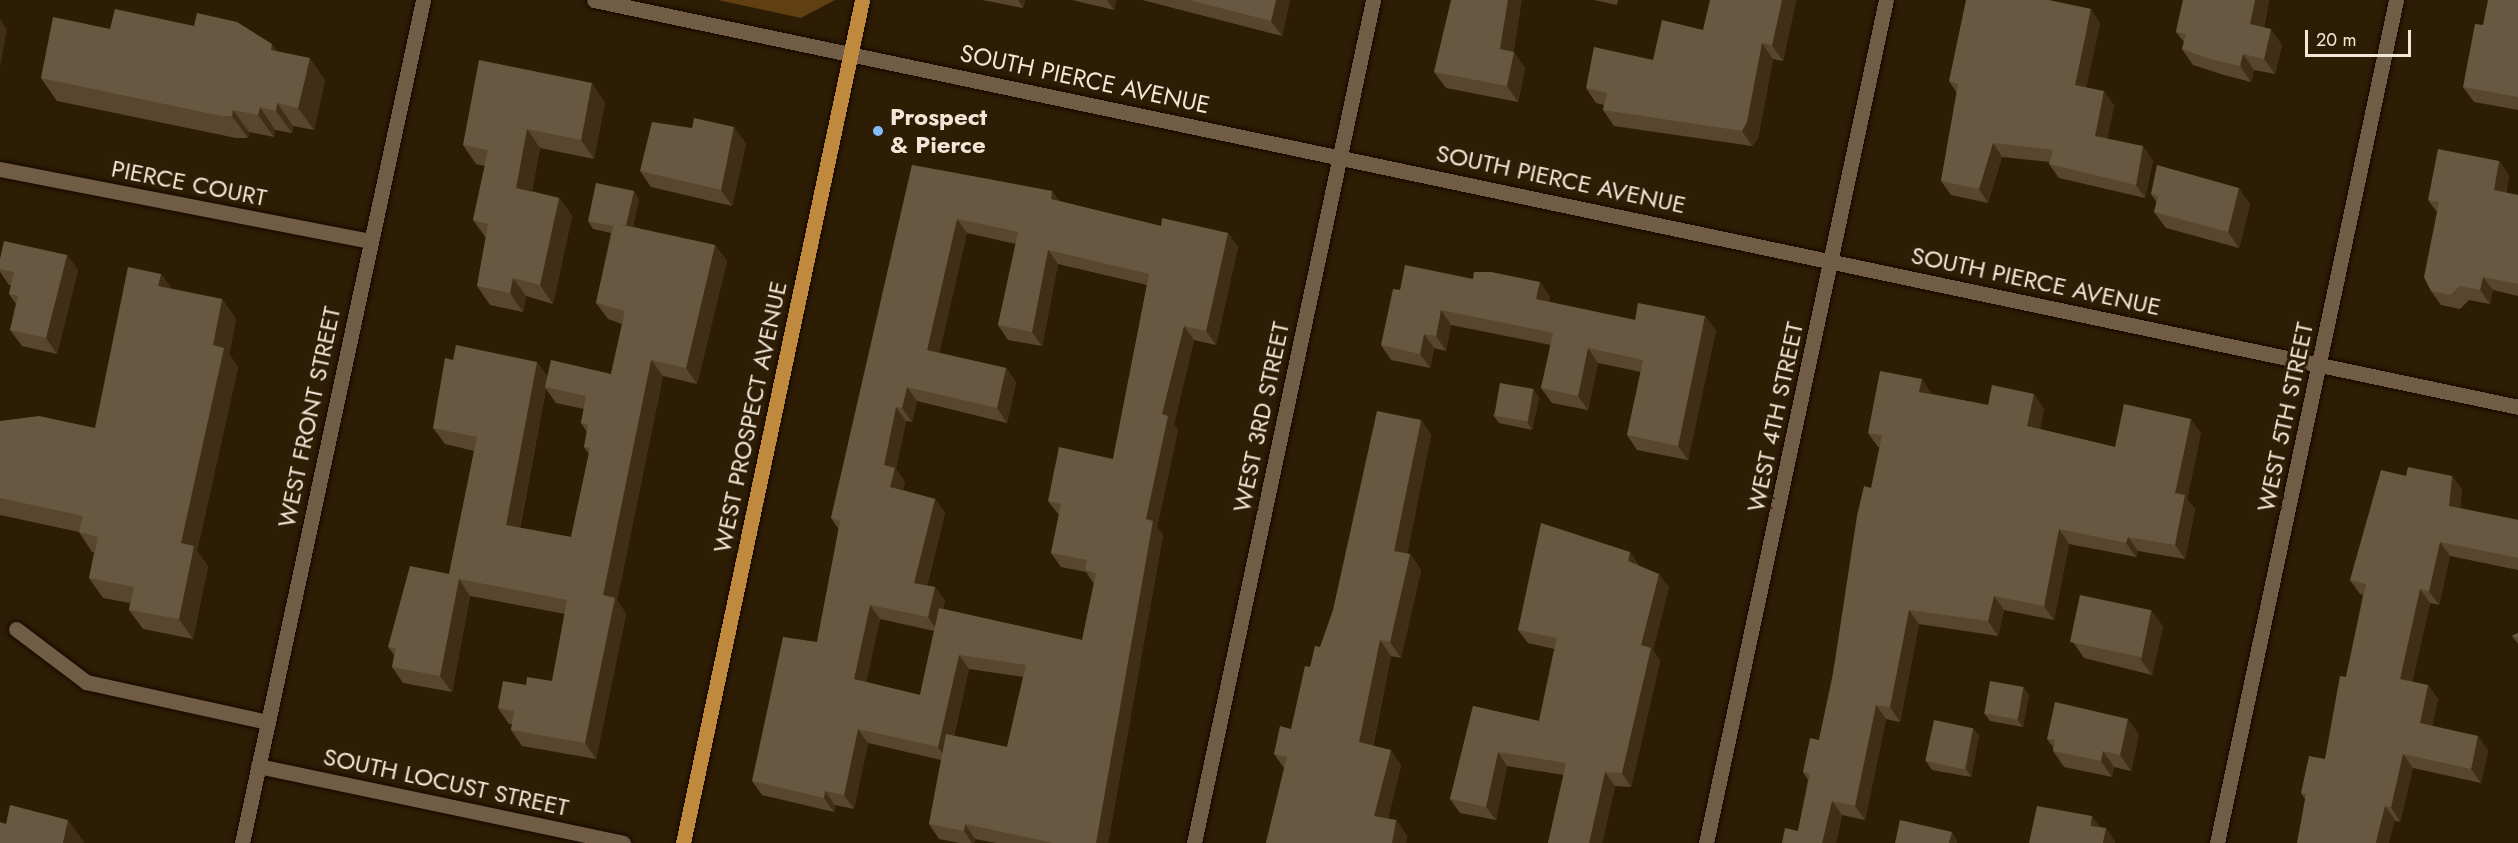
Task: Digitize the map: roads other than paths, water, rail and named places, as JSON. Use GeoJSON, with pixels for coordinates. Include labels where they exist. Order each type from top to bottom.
{"type":"FeatureCollection","features":[{"type":"Feature","properties":{"kind":"main road","name":"WEST PROSPECT AVENUE"},"geometry":{"type":"LineString","coordinates":[[683,843],[862,0]]}},
{"type":"Feature","properties":{"kind":"street","name":"WEST FRONT STREET"},"geometry":{"type":"LineString","coordinates":[[242,843],[423,0]]}},
{"type":"Feature","properties":{"kind":"street","name":"SOUTH PIERCE AVENUE"},"geometry":{"type":"LineString","coordinates":[[594,0],[1339,154],[2518,407]]}},
{"type":"Feature","properties":{"kind":"street","name":"WEST 3RD STREET"},"geometry":{"type":"LineString","coordinates":[[1194,843],[1373,0]]}},
{"type":"Feature","properties":{"kind":"street","name":"WEST 4TH STREET"},"geometry":{"type":"LineString","coordinates":[[1706,843],[1886,0]]}},
{"type":"Feature","properties":{"kind":"street","name":"WEST 5TH STREET"},"geometry":{"type":"LineString","coordinates":[[2217,843],[2396,0]]}},
{"type":"Feature","properties":{"kind":"street","name":"PIERCE COURT"},"geometry":{"type":"LineString","coordinates":[[0,169],[370,241]]}},
{"type":"Feature","properties":{"kind":"street"},"geometry":{"type":"LineString","coordinates":[[16,629],[86,682],[268,722]]}},
{"type":"Feature","properties":{"kind":"street","name":"SOUTH LOCUST STREET"},"geometry":{"type":"LineString","coordinates":[[258,766],[623,843]]}},
{"type":"Feature","properties":{"kind":"place","name":"Prospect & Pierce"},"geometry":{"type":"Point","coordinates":[878,131]}}]}
